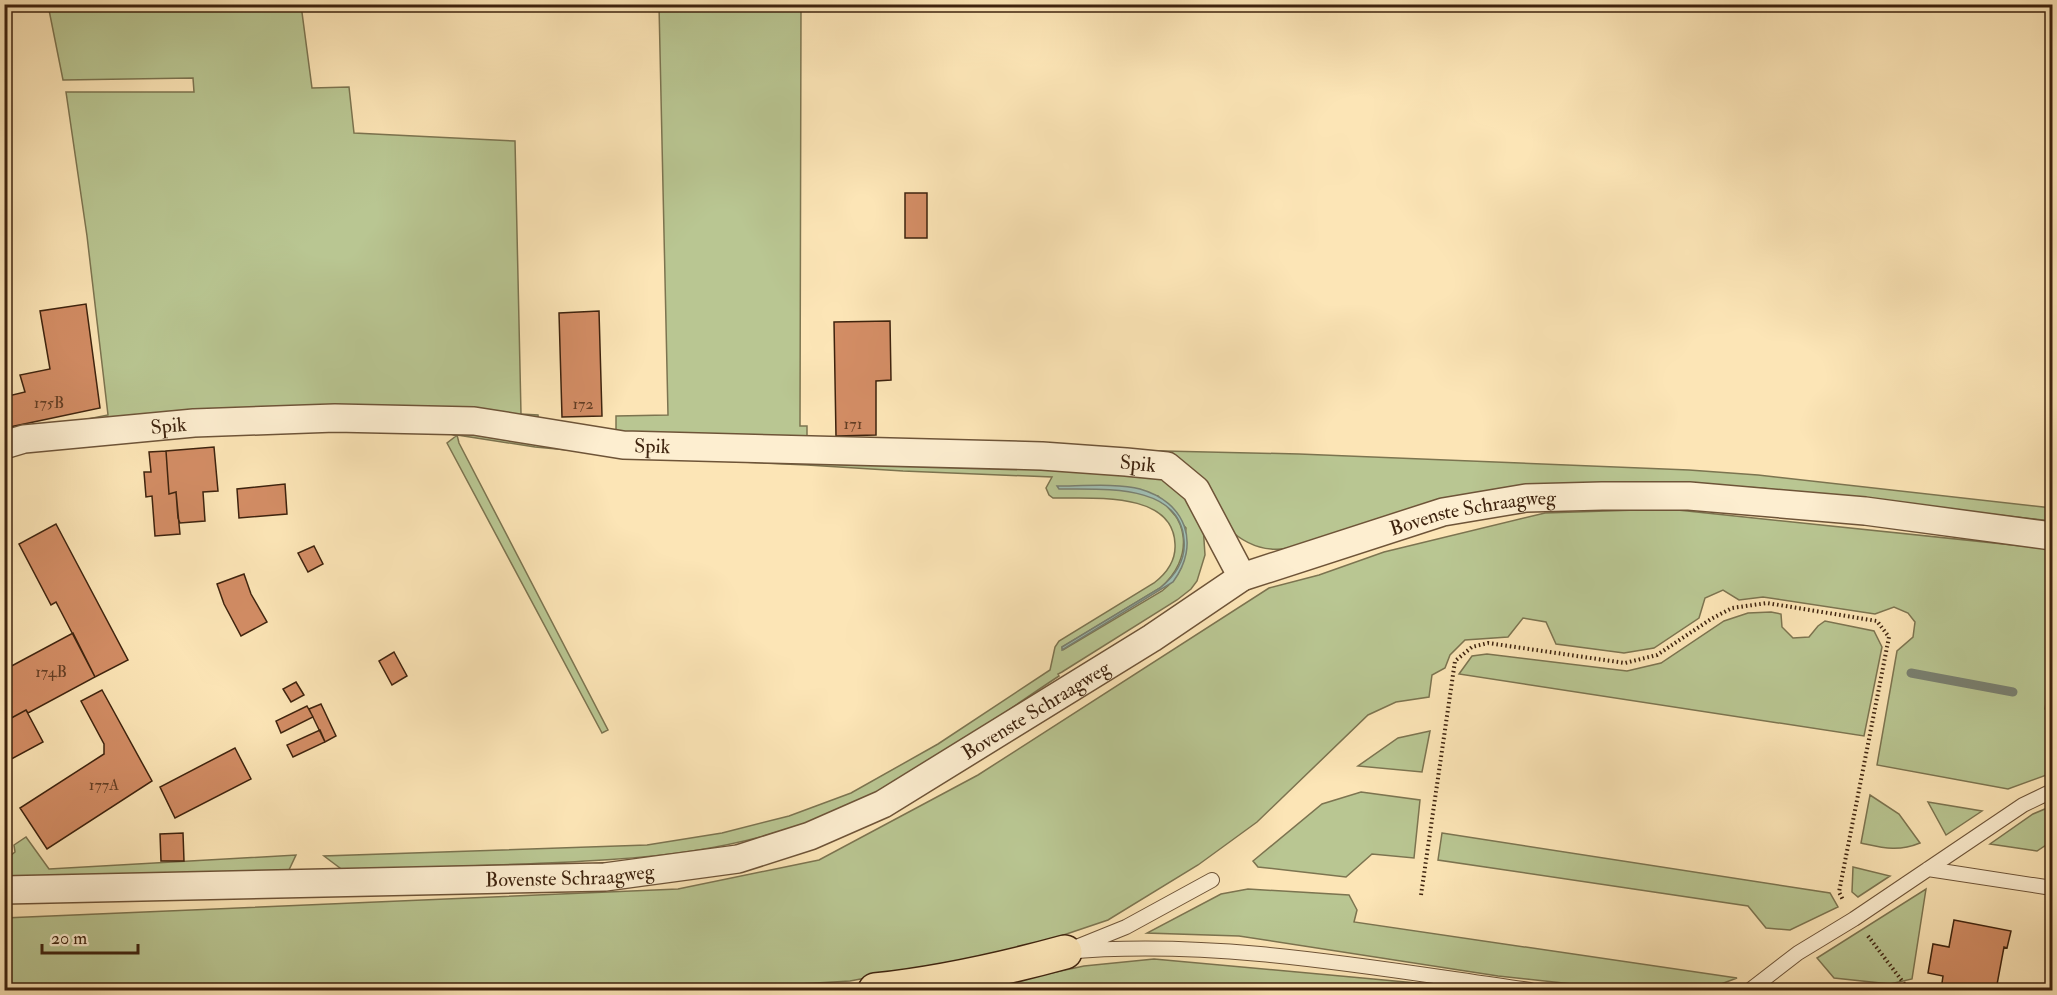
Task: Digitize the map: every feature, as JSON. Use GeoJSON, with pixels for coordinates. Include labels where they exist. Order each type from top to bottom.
{"type":"FeatureCollection","features":[{"type":"Feature","properties":{"kind":"highway"},"geometry":{"type":"LineString","coordinates":[[875,990],[977,974],[1065,951]]}},
{"type":"Feature","properties":{"kind":"street","name":"Spik"},"geometry":{"type":"LineString","coordinates":[[4,445],[24,439],[194,423],[358,419],[474,421],[623,445],[1042,456],[1167,466],[1196,490],[1242,577]]}},
{"type":"Feature","properties":{"kind":"street","name":"Bovenste Schraagweg"},"geometry":{"type":"LineString","coordinates":[[4,890],[605,877],[738,859],[810,836],[883,804],[1152,638],[1242,577],[1443,512],[1526,498],[1689,496],[1865,512],[2052,536]]}},
{"type":"Feature","properties":{"kind":"lane"},"geometry":{"type":"LineString","coordinates":[[1750,990],[1798,953],[2052,790]]}},
{"type":"Feature","properties":{"kind":"lane"},"geometry":{"type":"LineString","coordinates":[[1928,869],[2052,888]]}},
{"type":"Feature","properties":{"kind":"lane"},"geometry":{"type":"LineString","coordinates":[[1065,951],[1126,927],[1212,880]]}},
{"type":"Feature","properties":{"kind":"lane"},"geometry":{"type":"LineString","coordinates":[[1065,951],[1136,947],[1212,950],[1530,990]]}},
{"type":"Feature","properties":{"kind":"path"},"geometry":{"type":"LineString","coordinates":[[1421,895],[1455,661],[1472,647],[1488,643],[1625,663],[1657,655],[1711,619],[1732,608],[1767,603],[1877,621],[1889,637],[1839,892],[1854,919],[1909,990]]}},
{"type":"Feature","properties":{"kind":"green space"},"geometry":{"type":"Polygon","coordinates":[[[48,5],[301,5],[312,88],[349,87],[354,133],[515,141],[521,414],[538,415],[539,424],[28,431],[108,415],[87,236],[66,92],[194,92],[193,78],[63,80],[48,5]]]}},
{"type":"Feature","properties":{"kind":"green space"},"geometry":{"type":"Polygon","coordinates":[[[659,5],[801,5],[800,426],[807,426],[807,436],[803,444],[616,437],[616,416],[668,415],[659,5]]]}},
{"type":"Feature","properties":{"kind":"green space"},"geometry":{"type":"Polygon","coordinates":[[[462,430],[1147,472],[1177,485],[1203,525],[1205,555],[1197,581],[1177,600],[1058,674],[1059,676],[931,762],[877,793],[809,822],[770,835],[730,844],[651,856],[611,860],[344,871],[324,856],[647,845],[722,833],[789,816],[851,793],[938,744],[1050,670],[1055,647],[1059,641],[1154,583],[1170,566],[1175,550],[1171,527],[1160,514],[1145,506],[1127,501],[1053,498],[1046,488],[1052,477],[654,458],[535,447],[457,435],[459,443],[608,730],[602,733],[447,443],[456,436],[451,434],[462,430]],[[1130,491],[1148,495],[1163,503],[1170,510],[1158,496],[1130,491]],[[1174,515],[1183,537],[1183,551],[1179,564],[1171,577],[1160,588],[1062,647],[1063,650],[1170,584],[1180,570],[1184,556],[1186,528],[1174,515]]]}},
{"type":"Feature","properties":{"kind":"green space"},"geometry":{"type":"Polygon","coordinates":[[[1035,448],[1299,454],[1689,470],[1758,475],[2052,508],[2052,521],[1761,488],[1669,483],[1274,549],[1256,546],[1231,531],[1209,508],[1182,471],[1035,448]]]}},
{"type":"Feature","properties":{"kind":"green space"},"geometry":{"type":"Polygon","coordinates":[[[1668,509],[2052,549],[2052,690],[2048,690],[2045,709],[2052,711],[2052,773],[2008,789],[1877,765],[1897,651],[1913,637],[1915,622],[1908,613],[1894,607],[1875,614],[1763,597],[1739,600],[1723,590],[1705,598],[1699,618],[1654,648],[1624,653],[1556,644],[1546,622],[1523,618],[1508,637],[1465,640],[1450,655],[1445,668],[1432,675],[1429,697],[1396,702],[1368,715],[1257,822],[1198,865],[1108,920],[1022,949],[850,981],[766,986],[397,984],[218,990],[5,990],[4,918],[678,889],[819,860],[978,775],[1269,588],[1319,575],[1384,552],[1545,513],[1668,509]]]}},
{"type":"Feature","properties":{"kind":"green space"},"geometry":{"type":"Polygon","coordinates":[[[1748,613],[1781,614],[1782,627],[1793,638],[1809,637],[1825,621],[1874,631],[1882,647],[1864,736],[1459,674],[1472,656],[1487,654],[1627,671],[1661,663],[1724,621],[1748,613]]]}},
{"type":"Feature","properties":{"kind":"green space"},"geometry":{"type":"Polygon","coordinates":[[[1430,731],[1422,772],[1358,766],[1398,738],[1430,731]]]}},
{"type":"Feature","properties":{"kind":"green space"},"geometry":{"type":"Polygon","coordinates":[[[1361,792],[1420,800],[1414,858],[1372,854],[1346,877],[1258,867],[1253,861],[1322,804],[1361,792]]]}},
{"type":"Feature","properties":{"kind":"green space"},"geometry":{"type":"Polygon","coordinates":[[[1870,795],[1899,814],[1920,843],[1898,848],[1884,848],[1861,843],[1870,795]]]}},
{"type":"Feature","properties":{"kind":"green space"},"geometry":{"type":"Polygon","coordinates":[[[1928,802],[1982,811],[1946,835],[1928,802]]]}},
{"type":"Feature","properties":{"kind":"green space"},"geometry":{"type":"Polygon","coordinates":[[[2052,806],[2052,841],[2037,851],[1990,844],[2033,814],[2052,806]]]}},
{"type":"Feature","properties":{"kind":"green space"},"geometry":{"type":"Polygon","coordinates":[[[1442,833],[1830,893],[1838,907],[1790,930],[1766,928],[1748,906],[1438,860],[1442,833]]]}},
{"type":"Feature","properties":{"kind":"green space"},"geometry":{"type":"Polygon","coordinates":[[[26,837],[49,869],[296,855],[288,872],[5,882],[5,860],[15,852],[14,845],[26,837]]]}},
{"type":"Feature","properties":{"kind":"green space"},"geometry":{"type":"Polygon","coordinates":[[[1853,867],[1890,876],[1858,897],[1852,892],[1853,867]]]}},
{"type":"Feature","properties":{"kind":"green space"},"geometry":{"type":"Polygon","coordinates":[[[1248,889],[1349,895],[1357,910],[1354,922],[1737,978],[1705,990],[1628,990],[1498,976],[1239,936],[1147,933],[1221,894],[1248,889]]]}},
{"type":"Feature","properties":{"kind":"green space"},"geometry":{"type":"Polygon","coordinates":[[[1926,889],[1912,979],[1890,984],[1834,978],[1817,958],[1926,889]]]}},
{"type":"Feature","properties":{"kind":"green space"},"geometry":{"type":"Polygon","coordinates":[[[1154,959],[1481,990],[971,990],[1084,966],[1154,959]]]}},
{"type":"Feature","properties":{"kind":"water"},"geometry":{"type":"Polygon","coordinates":[[[1057,486],[1122,486],[1156,495],[1178,514],[1187,539],[1182,568],[1173,582],[1062,650],[1062,647],[1160,588],[1175,573],[1181,561],[1184,540],[1179,521],[1169,508],[1154,499],[1116,490],[1059,489],[1057,486]]]}},
{"type":"Feature","properties":{"kind":"building"},"geometry":{"type":"Polygon","coordinates":[[[905,193],[927,193],[927,238],[905,238],[905,193]]]}},
{"type":"Feature","properties":{"kind":"building"},"geometry":{"type":"Polygon","coordinates":[[[86,304],[100,408],[5,428],[4,397],[25,392],[20,375],[50,369],[40,311],[86,304]]]}},
{"type":"Feature","properties":{"kind":"building"},"geometry":{"type":"Polygon","coordinates":[[[599,311],[602,416],[562,417],[559,313],[599,311]]]}},
{"type":"Feature","properties":{"kind":"building"},"geometry":{"type":"Polygon","coordinates":[[[890,321],[891,380],[876,381],[876,435],[836,436],[834,322],[890,321]]]}},
{"type":"Feature","properties":{"kind":"building"},"geometry":{"type":"Polygon","coordinates":[[[214,447],[218,491],[203,492],[205,521],[180,523],[176,492],[169,494],[166,451],[214,447]]]}},
{"type":"Feature","properties":{"kind":"building"},"geometry":{"type":"Polygon","coordinates":[[[166,451],[169,494],[176,492],[180,534],[155,536],[152,496],[146,497],[144,472],[151,472],[149,452],[166,451]]]}},
{"type":"Feature","properties":{"kind":"building"},"geometry":{"type":"Polygon","coordinates":[[[285,484],[287,514],[239,518],[237,489],[285,484]]]}},
{"type":"Feature","properties":{"kind":"building"},"geometry":{"type":"Polygon","coordinates":[[[56,524],[128,660],[95,677],[56,602],[51,605],[19,544],[56,524]]]}},
{"type":"Feature","properties":{"kind":"building"},"geometry":{"type":"Polygon","coordinates":[[[314,546],[323,564],[308,572],[298,553],[314,546]]]}},
{"type":"Feature","properties":{"kind":"building"},"geometry":{"type":"Polygon","coordinates":[[[244,574],[251,594],[267,622],[241,636],[224,604],[217,584],[244,574]]]}},
{"type":"Feature","properties":{"kind":"building"},"geometry":{"type":"Polygon","coordinates":[[[73,633],[95,677],[28,713],[26,710],[4,722],[4,670],[73,633]]]}},
{"type":"Feature","properties":{"kind":"building"},"geometry":{"type":"Polygon","coordinates":[[[394,652],[407,676],[392,685],[379,661],[394,652]]]}},
{"type":"Feature","properties":{"kind":"building"},"geometry":{"type":"Polygon","coordinates":[[[296,682],[304,695],[291,702],[283,689],[296,682]]]}},
{"type":"Feature","properties":{"kind":"building"},"geometry":{"type":"Polygon","coordinates":[[[102,690],[152,781],[47,849],[20,808],[104,754],[104,744],[81,701],[102,690]]]}},
{"type":"Feature","properties":{"kind":"building"},"geometry":{"type":"Polygon","coordinates":[[[321,704],[336,736],[325,742],[309,709],[321,704]]]}},
{"type":"Feature","properties":{"kind":"building"},"geometry":{"type":"Polygon","coordinates":[[[307,706],[313,717],[281,733],[276,721],[307,706]]]}},
{"type":"Feature","properties":{"kind":"building"},"geometry":{"type":"Polygon","coordinates":[[[26,710],[43,742],[4,763],[4,722],[26,710]]]}},
{"type":"Feature","properties":{"kind":"building"},"geometry":{"type":"Polygon","coordinates":[[[320,730],[325,742],[293,757],[287,745],[320,730]]]}},
{"type":"Feature","properties":{"kind":"building"},"geometry":{"type":"Polygon","coordinates":[[[235,748],[251,779],[175,818],[160,787],[235,748]]]}},
{"type":"Feature","properties":{"kind":"building"},"geometry":{"type":"Polygon","coordinates":[[[183,833],[184,861],[161,861],[160,834],[183,833]]]}},
{"type":"Feature","properties":{"kind":"building"},"geometry":{"type":"Polygon","coordinates":[[[1954,920],[2011,931],[2007,948],[2004,947],[1996,990],[1941,990],[1943,976],[1928,973],[1933,944],[1949,947],[1954,920]]]}},
{"type":"Feature","properties":{"kind":"waterway"},"geometry":{"type":"LineString","coordinates":[[1911,673],[2013,692]]}}]}
